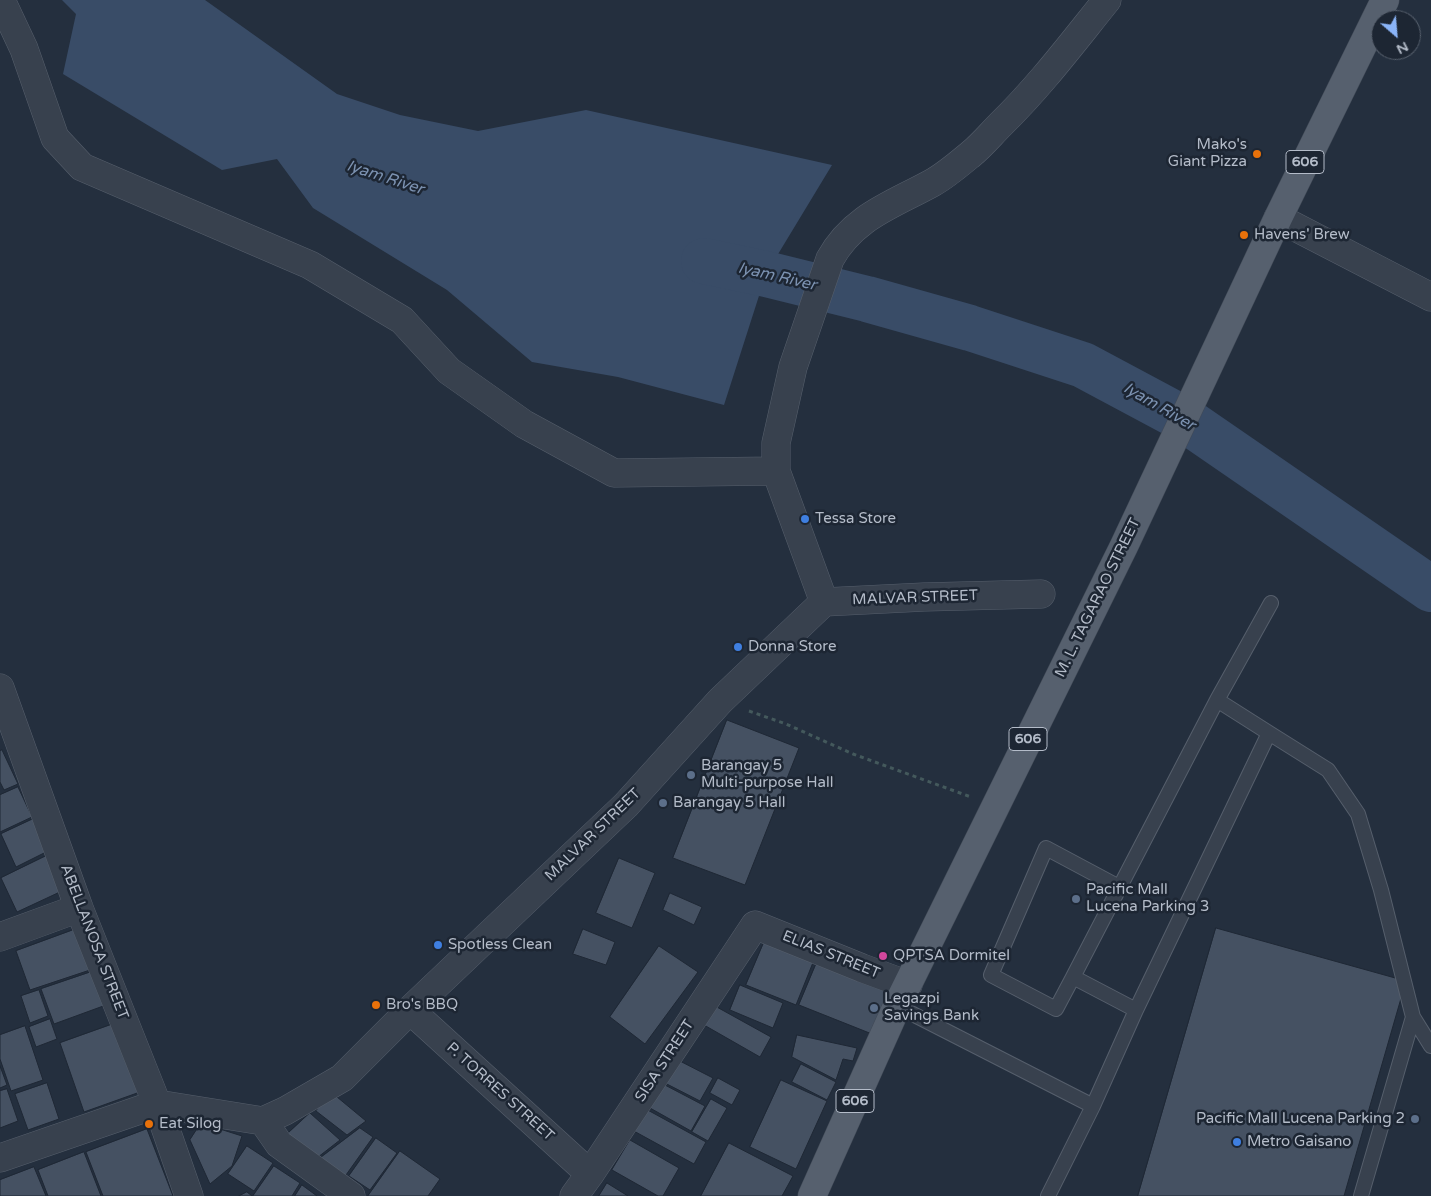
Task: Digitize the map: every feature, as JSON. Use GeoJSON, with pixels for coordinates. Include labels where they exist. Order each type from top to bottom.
{"type":"FeatureCollection","features":[{"type":"Feature","properties":{"kind":"main road","name":"M. L. TAGARAO STREET"},"geometry":{"type":"LineString","coordinates":[[812,1196],[903,996],[1159,471],[1278,218],[1385,0]]}},
{"type":"Feature","properties":{"kind":"street"},"geometry":{"type":"LineString","coordinates":[[1,0],[24,49],[55,138],[82,167],[310,265],[402,320],[449,371],[524,424],[614,473],[776,472]]}},
{"type":"Feature","properties":{"kind":"street"},"geometry":{"type":"LineString","coordinates":[[824,602],[776,472],[776,443],[793,367],[830,259],[836,248],[864,219],[933,182],[973,153],[1028,97],[1107,0]]}},
{"type":"Feature","properties":{"kind":"street"},"geometry":{"type":"LineString","coordinates":[[1278,218],[1431,297]]}},
{"type":"Feature","properties":{"kind":"street","name":"MALVAR STREET"},"geometry":{"type":"LineString","coordinates":[[262,1121],[285,1111],[342,1078],[410,1010],[626,805],[720,701],[824,602],[1042,594]]}},
{"type":"Feature","properties":{"kind":"street","name":"ABELLANOSA STREET"},"geometry":{"type":"LineString","coordinates":[[0,688],[7,734],[80,908],[157,1104],[188,1196]]}},
{"type":"Feature","properties":{"kind":"street"},"geometry":{"type":"LineString","coordinates":[[0,937],[80,908]]}},
{"type":"Feature","properties":{"kind":"street","name":"ELIAS STREET"},"geometry":{"type":"LineString","coordinates":[[755,925],[862,968],[903,996]]}},
{"type":"Feature","properties":{"kind":"street","name":"SISA STREET"},"geometry":{"type":"LineString","coordinates":[[574,1196],[755,925]]}},
{"type":"Feature","properties":{"kind":"street","name":"P. TORRES STREET"},"geometry":{"type":"LineString","coordinates":[[410,1010],[590,1174]]}},
{"type":"Feature","properties":{"kind":"street"},"geometry":{"type":"LineString","coordinates":[[0,1158],[157,1104],[262,1121],[279,1144],[351,1196]]}},
{"type":"Feature","properties":{"kind":"lane"},"geometry":{"type":"LineString","coordinates":[[1119,887],[1046,848],[991,974],[1056,1009],[1217,700],[1271,603]]}},
{"type":"Feature","properties":{"kind":"lane"},"geometry":{"type":"LineString","coordinates":[[1217,700],[1328,770],[1358,814],[1381,890],[1413,1017],[1431,1046]]}},
{"type":"Feature","properties":{"kind":"lane"},"geometry":{"type":"LineString","coordinates":[[1048,1196],[1093,1106],[1136,1010],[1269,733]]}},
{"type":"Feature","properties":{"kind":"lane"},"geometry":{"type":"LineString","coordinates":[[1073,977],[1136,1010]]}},
{"type":"Feature","properties":{"kind":"lane"},"geometry":{"type":"LineString","coordinates":[[903,996],[1093,1106]]}},
{"type":"Feature","properties":{"kind":"lane"},"geometry":{"type":"LineString","coordinates":[[1360,1196],[1413,1017]]}},
{"type":"Feature","properties":{"kind":"path"},"geometry":{"type":"LineString","coordinates":[[720,701],[786,724],[854,754],[996,806]]}},
{"type":"Feature","properties":{"kind":"water"},"geometry":{"type":"Polygon","coordinates":[[[62,0],[205,0],[337,94],[400,115],[478,131],[586,110],[832,165],[766,274],[724,405],[618,377],[532,362],[447,290],[313,208],[277,159],[222,170],[63,74],[76,14],[62,0]]]}},
{"type":"Feature","properties":{"kind":"building"},"geometry":{"type":"Polygon","coordinates":[[[727,720],[799,748],[745,885],[673,858],[727,720]]]}},
{"type":"Feature","properties":{"kind":"building"},"geometry":{"type":"Polygon","coordinates":[[[2,750],[18,784],[4,790],[0,782],[0,751],[2,750]]]}},
{"type":"Feature","properties":{"kind":"building"},"geometry":{"type":"Polygon","coordinates":[[[18,787],[32,817],[0,832],[0,795],[18,787]]]}},
{"type":"Feature","properties":{"kind":"building"},"geometry":{"type":"Polygon","coordinates":[[[33,819],[48,851],[16,867],[1,834],[33,819]]]}},
{"type":"Feature","properties":{"kind":"building"},"geometry":{"type":"Polygon","coordinates":[[[46,856],[62,891],[17,912],[1,878],[46,856]]]}},
{"type":"Feature","properties":{"kind":"building"},"geometry":{"type":"Polygon","coordinates":[[[619,858],[655,873],[632,928],[596,913],[619,858]]]}},
{"type":"Feature","properties":{"kind":"building"},"geometry":{"type":"Polygon","coordinates":[[[670,893],[702,907],[694,925],[663,910],[670,893]]]}},
{"type":"Feature","properties":{"kind":"building"},"geometry":{"type":"Polygon","coordinates":[[[1216,928],[1406,981],[1344,1196],[1138,1196],[1216,928]]]}},
{"type":"Feature","properties":{"kind":"building"},"geometry":{"type":"Polygon","coordinates":[[[76,929],[90,970],[30,990],[16,951],[76,929]]]}},
{"type":"Feature","properties":{"kind":"building"},"geometry":{"type":"Polygon","coordinates":[[[583,929],[615,942],[606,965],[573,954],[583,929]]]}},
{"type":"Feature","properties":{"kind":"building"},"geometry":{"type":"Polygon","coordinates":[[[765,940],[814,960],[796,1005],[746,985],[765,940]]]}},
{"type":"Feature","properties":{"kind":"building"},"geometry":{"type":"Polygon","coordinates":[[[659,946],[698,972],[645,1044],[610,1017],[659,946]]]}},
{"type":"Feature","properties":{"kind":"building"},"geometry":{"type":"Polygon","coordinates":[[[817,962],[889,991],[872,1034],[799,1005],[817,962]]]}},
{"type":"Feature","properties":{"kind":"building"},"geometry":{"type":"Polygon","coordinates":[[[94,971],[106,1005],[54,1024],[41,989],[94,971]]]}},
{"type":"Feature","properties":{"kind":"building"},"geometry":{"type":"Polygon","coordinates":[[[740,985],[783,1003],[773,1028],[730,1010],[740,985]]]}},
{"type":"Feature","properties":{"kind":"building"},"geometry":{"type":"Polygon","coordinates":[[[39,990],[48,1016],[30,1023],[21,996],[39,990]]]}},
{"type":"Feature","properties":{"kind":"building"},"geometry":{"type":"Polygon","coordinates":[[[715,1006],[771,1037],[760,1057],[704,1025],[715,1006]]]}},
{"type":"Feature","properties":{"kind":"building"},"geometry":{"type":"Polygon","coordinates":[[[50,1019],[57,1039],[36,1047],[29,1027],[50,1019]]]}},
{"type":"Feature","properties":{"kind":"building"},"geometry":{"type":"Polygon","coordinates":[[[116,1023],[140,1092],[84,1112],[60,1043],[116,1023]]]}},
{"type":"Feature","properties":{"kind":"building"},"geometry":{"type":"Polygon","coordinates":[[[25,1026],[43,1080],[11,1091],[0,1059],[0,1035],[25,1026]]]}},
{"type":"Feature","properties":{"kind":"building"},"geometry":{"type":"Polygon","coordinates":[[[797,1035],[857,1048],[853,1061],[843,1059],[836,1080],[792,1057],[797,1035]]]}},
{"type":"Feature","properties":{"kind":"building"},"geometry":{"type":"Polygon","coordinates":[[[674,1058],[713,1078],[700,1101],[661,1081],[674,1058]]]}},
{"type":"Feature","properties":{"kind":"building"},"geometry":{"type":"Polygon","coordinates":[[[801,1064],[836,1082],[827,1100],[792,1082],[801,1064]]]}},
{"type":"Feature","properties":{"kind":"building"},"geometry":{"type":"Polygon","coordinates":[[[0,1066],[7,1085],[0,1088],[0,1066]]]}},
{"type":"Feature","properties":{"kind":"building"},"geometry":{"type":"Polygon","coordinates":[[[718,1078],[740,1090],[732,1105],[710,1093],[718,1078]]]}},
{"type":"Feature","properties":{"kind":"building"},"geometry":{"type":"Polygon","coordinates":[[[781,1080],[827,1101],[796,1169],[750,1147],[781,1080]]]}},
{"type":"Feature","properties":{"kind":"building"},"geometry":{"type":"Polygon","coordinates":[[[47,1083],[59,1119],[28,1130],[15,1094],[47,1083]]]}},
{"type":"Feature","properties":{"kind":"building"},"geometry":{"type":"Polygon","coordinates":[[[663,1084],[705,1106],[691,1131],[650,1108],[663,1084]]]}},
{"type":"Feature","properties":{"kind":"building"},"geometry":{"type":"Polygon","coordinates":[[[7,1089],[18,1121],[0,1128],[0,1091],[7,1089]]]}},
{"type":"Feature","properties":{"kind":"building"},"geometry":{"type":"Polygon","coordinates":[[[331,1092],[366,1121],[347,1135],[316,1111],[331,1092]]]}},
{"type":"Feature","properties":{"kind":"building"},"geometry":{"type":"Polygon","coordinates":[[[711,1099],[727,1108],[708,1141],[692,1132],[711,1099]]]}},
{"type":"Feature","properties":{"kind":"building"},"geometry":{"type":"Polygon","coordinates":[[[644,1108],[706,1142],[694,1164],[632,1130],[644,1108]]]}},
{"type":"Feature","properties":{"kind":"building"},"geometry":{"type":"Polygon","coordinates":[[[310,1113],[340,1140],[313,1161],[283,1138],[310,1113]]]}},
{"type":"Feature","properties":{"kind":"building"},"geometry":{"type":"Polygon","coordinates":[[[201,1123],[242,1136],[232,1166],[210,1184],[190,1140],[201,1123]]]}},
{"type":"Feature","properties":{"kind":"building"},"geometry":{"type":"Polygon","coordinates":[[[360,1128],[373,1137],[341,1182],[315,1162],[360,1128]]]}},
{"type":"Feature","properties":{"kind":"building"},"geometry":{"type":"Polygon","coordinates":[[[147,1129],[173,1196],[103,1196],[86,1152],[147,1129]]]}},
{"type":"Feature","properties":{"kind":"building"},"geometry":{"type":"Polygon","coordinates":[[[376,1138],[397,1153],[370,1190],[349,1176],[376,1138]]]}},
{"type":"Feature","properties":{"kind":"building"},"geometry":{"type":"Polygon","coordinates":[[[630,1140],[679,1168],[663,1196],[658,1196],[612,1170],[630,1140]]]}},
{"type":"Feature","properties":{"kind":"building"},"geometry":{"type":"Polygon","coordinates":[[[729,1143],[793,1176],[782,1196],[701,1196],[729,1143]]]}},
{"type":"Feature","properties":{"kind":"building"},"geometry":{"type":"Polygon","coordinates":[[[247,1146],[273,1163],[254,1191],[228,1174],[247,1146]]]}},
{"type":"Feature","properties":{"kind":"building"},"geometry":{"type":"Polygon","coordinates":[[[400,1151],[440,1179],[428,1196],[368,1196],[400,1151]]]}},
{"type":"Feature","properties":{"kind":"building"},"geometry":{"type":"Polygon","coordinates":[[[84,1152],[101,1196],[48,1196],[38,1170],[84,1152]]]}},
{"type":"Feature","properties":{"kind":"building"},"geometry":{"type":"Polygon","coordinates":[[[274,1166],[300,1183],[292,1196],[253,1196],[274,1166]]]}},
{"type":"Feature","properties":{"kind":"building"},"geometry":{"type":"Polygon","coordinates":[[[34,1167],[46,1196],[0,1196],[0,1180],[34,1167]]]}},
{"type":"Feature","properties":{"kind":"building"},"geometry":{"type":"Polygon","coordinates":[[[607,1183],[628,1196],[599,1196],[607,1183]]]}},
{"type":"Feature","properties":{"kind":"building"},"geometry":{"type":"Polygon","coordinates":[[[302,1185],[317,1196],[295,1196],[302,1185]]]}},
{"type":"Feature","properties":{"kind":"building"},"geometry":{"type":"Polygon","coordinates":[[[247,1192],[252,1196],[239,1196],[247,1192]]]}},
{"type":"Feature","properties":{"kind":"waterway","name":"Iyam River"},"geometry":{"type":"LineString","coordinates":[[704,261],[867,299],[970,328],[1083,365],[1184,419],[1431,589]]}},
{"type":"Feature","properties":{"kind":"place","name":"Mako's Giant Pizza"},"geometry":{"type":"Point","coordinates":[1257,154]}},
{"type":"Feature","properties":{"kind":"place","name":"Havens' Brew"},"geometry":{"type":"Point","coordinates":[1244,235]}},
{"type":"Feature","properties":{"kind":"place","name":"Tessa Store"},"geometry":{"type":"Point","coordinates":[805,519]}},
{"type":"Feature","properties":{"kind":"place","name":"Donna Store"},"geometry":{"type":"Point","coordinates":[738,647]}},
{"type":"Feature","properties":{"kind":"place","name":"Barangay 5 Multi-purpose Hall"},"geometry":{"type":"Point","coordinates":[691,775]}},
{"type":"Feature","properties":{"kind":"place","name":"Barangay 5 Hall"},"geometry":{"type":"Point","coordinates":[663,803]}},
{"type":"Feature","properties":{"kind":"place","name":"Pacific Mall Lucena Parking 3"},"geometry":{"type":"Point","coordinates":[1076,899]}},
{"type":"Feature","properties":{"kind":"place","name":"Spotless Clean"},"geometry":{"type":"Point","coordinates":[438,945]}},
{"type":"Feature","properties":{"kind":"place","name":"QPTSA Dormitel"},"geometry":{"type":"Point","coordinates":[883,956]}},
{"type":"Feature","properties":{"kind":"place","name":"Bro's BBQ"},"geometry":{"type":"Point","coordinates":[376,1005]}},
{"type":"Feature","properties":{"kind":"place","name":"Legazpi Savings Bank"},"geometry":{"type":"Point","coordinates":[874,1008]}},
{"type":"Feature","properties":{"kind":"place","name":"Pacific Mall Lucena Parking 2"},"geometry":{"type":"Point","coordinates":[1415,1119]}},
{"type":"Feature","properties":{"kind":"place","name":"Eat Silog"},"geometry":{"type":"Point","coordinates":[149,1124]}},
{"type":"Feature","properties":{"kind":"place","name":"Metro Gaisano"},"geometry":{"type":"Point","coordinates":[1237,1142]}}]}
